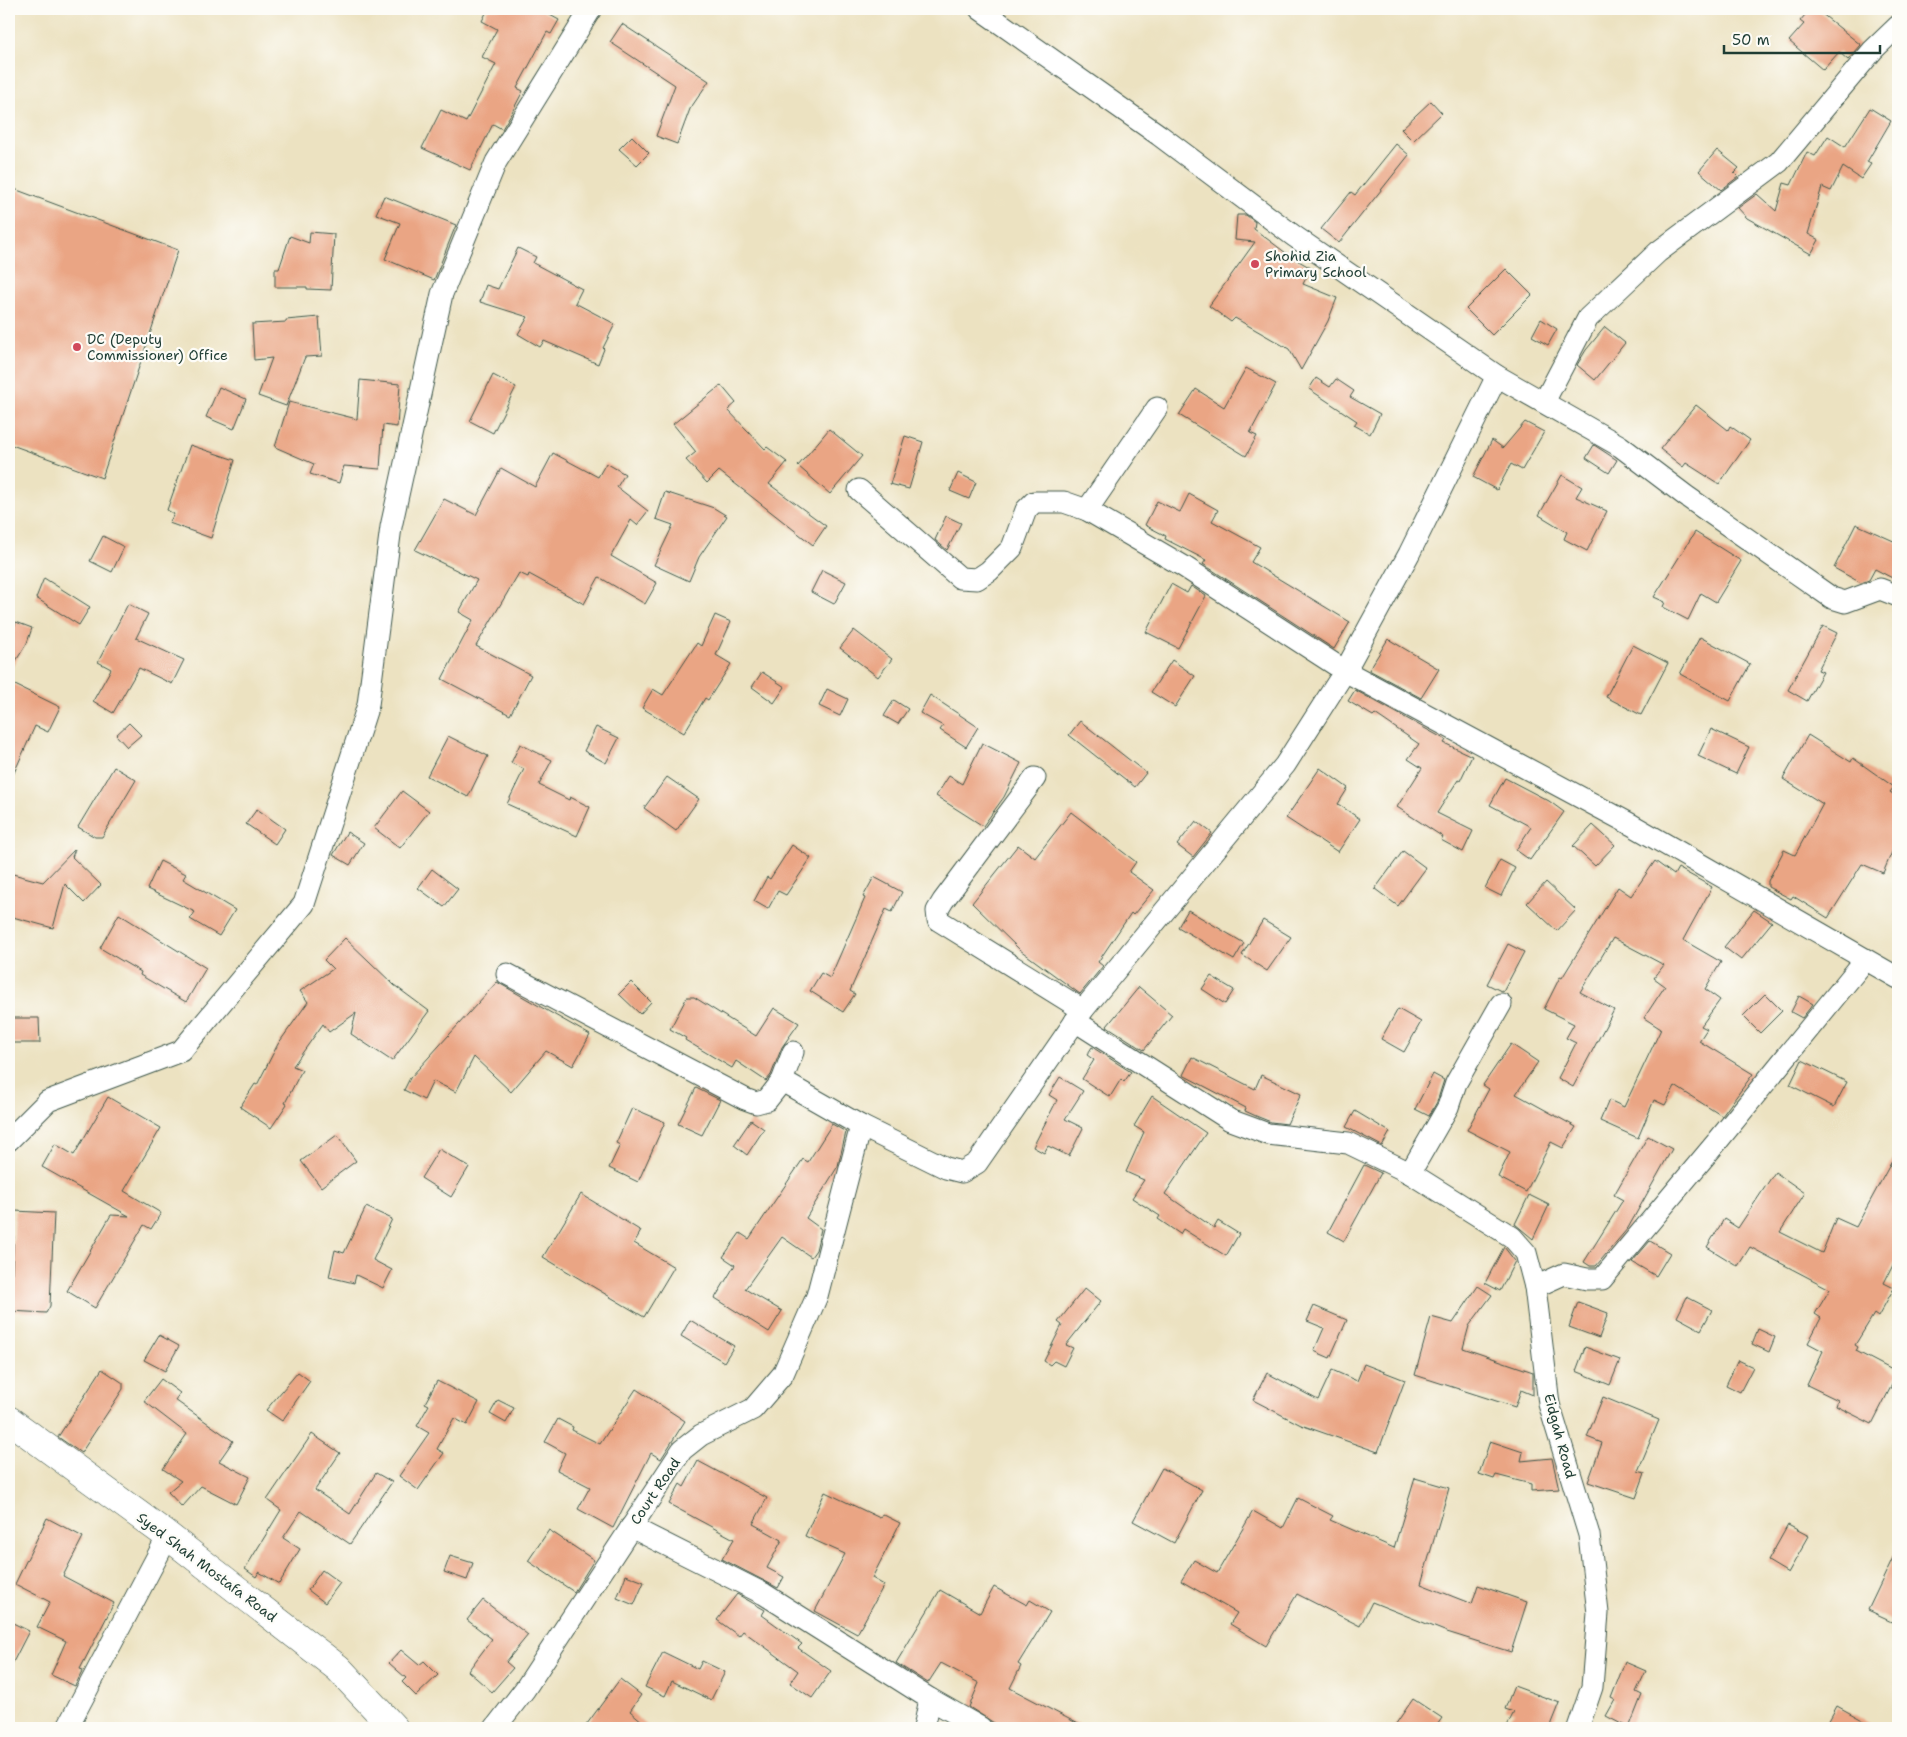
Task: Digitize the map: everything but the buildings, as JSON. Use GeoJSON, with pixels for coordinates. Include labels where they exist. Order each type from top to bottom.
{"type":"FeatureCollection","features":[{"type":"Feature","properties":{"kind":"highway","name":"Syed Shah Mostafa Road"},"geometry":{"type":"LineString","coordinates":[[9,1420],[168,1536],[338,1668],[394,1728]]}},
{"type":"Feature","properties":{"kind":"street"},"geometry":{"type":"LineString","coordinates":[[9,1140],[48,1101],[181,1051],[304,904],[368,705],[390,527],[442,294],[496,162],[591,9]]}},
{"type":"Feature","properties":{"kind":"street"},"geometry":{"type":"LineString","coordinates":[[980,9],[1159,135],[1211,176],[1294,236],[1497,376],[1620,446],[1686,496],[1832,598],[1846,602],[1880,589],[1898,596]]}},
{"type":"Feature","properties":{"kind":"street"},"geometry":{"type":"LineString","coordinates":[[1544,402],[1588,318],[1658,252],[1778,162],[1873,50],[1898,26]]}},
{"type":"Feature","properties":{"kind":"street"},"geometry":{"type":"LineString","coordinates":[[782,1081],[861,1126],[946,1168],[962,1172],[977,1163],[1079,1015],[1285,766],[1345,671],[1409,554],[1497,376]]}},
{"type":"Feature","properties":{"kind":"street"},"geometry":{"type":"LineString","coordinates":[[1087,510],[1157,408]]}},
{"type":"Feature","properties":{"kind":"street"},"geometry":{"type":"LineString","coordinates":[[859,490],[960,578],[977,579],[989,571],[1012,548],[1026,510],[1034,502],[1064,502],[1087,510],[1183,566],[1345,671],[1632,825],[1898,978]]}},
{"type":"Feature","properties":{"kind":"street","name":"Eidgah Road"},"geometry":{"type":"LineString","coordinates":[[1034,778],[942,901],[937,911],[938,920],[1230,1120],[1268,1134],[1348,1143],[1410,1173],[1519,1243],[1526,1253],[1535,1287],[1549,1404],[1589,1535],[1598,1613],[1592,1687],[1578,1728]]}},
{"type":"Feature","properties":{"kind":"street"},"geometry":{"type":"LineString","coordinates":[[1535,1287],[1564,1274],[1602,1279],[1716,1144],[1865,960]]}},
{"type":"Feature","properties":{"kind":"street"},"geometry":{"type":"LineString","coordinates":[[507,974],[746,1099],[756,1102],[767,1100],[782,1081],[793,1052]]}},
{"type":"Feature","properties":{"kind":"street"},"geometry":{"type":"LineString","coordinates":[[1410,1173],[1448,1107],[1456,1083],[1501,1004]]}},
{"type":"Feature","properties":{"kind":"street","name":"Court Road"},"geometry":{"type":"LineString","coordinates":[[495,1728],[525,1690],[682,1450],[701,1435],[753,1408],[783,1374],[817,1296],[861,1126]]}},
{"type":"Feature","properties":{"kind":"street"},"geometry":{"type":"LineString","coordinates":[[631,1527],[764,1594],[930,1699],[981,1728]]}},
{"type":"Feature","properties":{"kind":"street"},"geometry":{"type":"LineString","coordinates":[[67,1728],[168,1536]]}},
{"type":"Feature","properties":{"kind":"street"},"geometry":{"type":"LineString","coordinates":[[924,1728],[930,1699]]}},
{"type":"Feature","properties":{"kind":"place","name":"Shohid Zia Primary School"},"geometry":{"type":"Point","coordinates":[1255,264]}},
{"type":"Feature","properties":{"kind":"place","name":"DC (Deputy Commissioner) Office"},"geometry":{"type":"Point","coordinates":[77,347]}}]}
